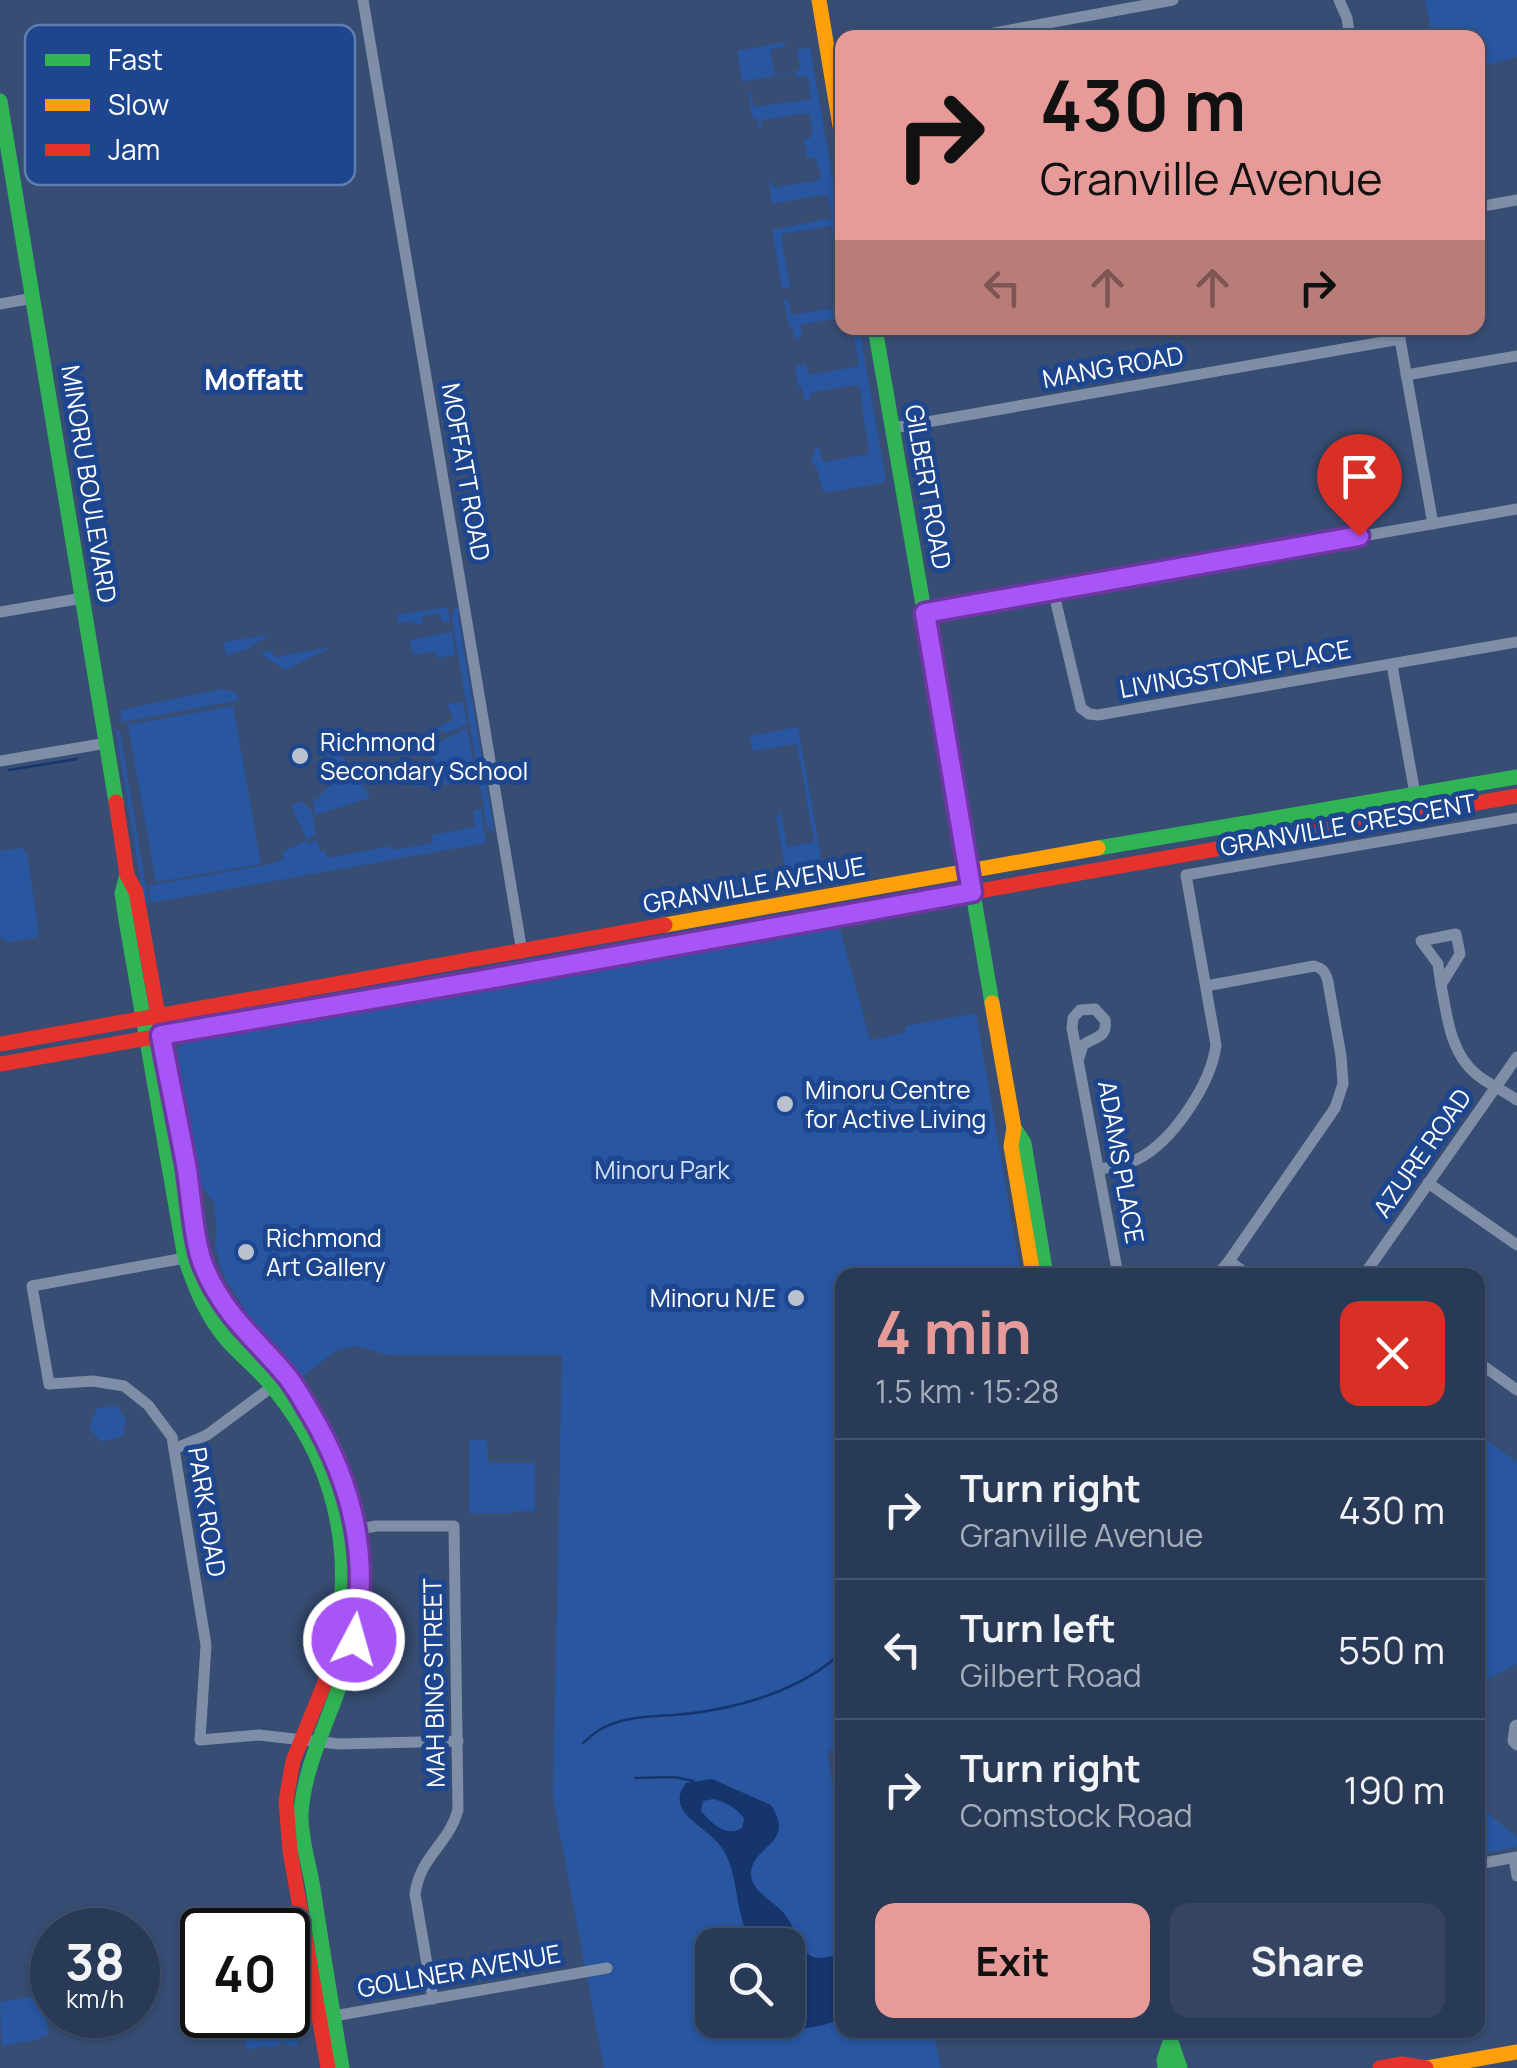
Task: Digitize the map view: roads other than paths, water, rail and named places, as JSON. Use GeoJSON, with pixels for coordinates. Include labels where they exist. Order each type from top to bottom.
{"type":"FeatureCollection","features":[{"type":"Feature","properties":{"kind":"main road"},"geometry":{"type":"LineString","coordinates":[[819,0],[835,57]]}},
{"type":"Feature","properties":{"kind":"main road","name":"MINORU BOULEVARD"},"geometry":{"type":"LineString","coordinates":[[0,100],[107,743],[127,875],[122,893],[151,1018],[185,1258],[201,1300],[226,1338],[298,1420],[322,1466],[360,1564],[358,1621],[302,1794],[301,1817],[326,2017],[328,2068]]}},
{"type":"Feature","properties":{"kind":"main road","name":"GILBERT ROAD"},"geometry":{"type":"LineString","coordinates":[[876,335],[1014,1128],[1011,1146],[1031,1268]]}},
{"type":"Feature","properties":{"kind":"main road","name":"GRANVILLE AVENUE"},"geometry":{"type":"LineString","coordinates":[[0,1044],[1517,776]]}},
{"type":"Feature","properties":{"kind":"main road","name":"GRANVILLE AVENUE"},"geometry":{"type":"LineString","coordinates":[[0,1064],[1517,796]]}},
{"type":"Feature","properties":{"kind":"main road","name":"MINORU BOULEVARD"},"geometry":{"type":"LineString","coordinates":[[154,1036],[182,1142],[202,1261],[217,1296],[286,1376],[323,1434],[349,1497],[339,1627],[324,1684],[291,1765],[286,1793],[287,1831],[326,2017],[342,2068]]}},
{"type":"Feature","properties":{"kind":"main road","name":"GILBERT ROAD"},"geometry":{"type":"LineString","coordinates":[[1014,1128],[1024,1143],[1045,1268]]}},
{"type":"Feature","properties":{"kind":"main road"},"geometry":{"type":"LineString","coordinates":[[1165,2068],[1168,2038]]}},
{"type":"Feature","properties":{"kind":"main road"},"geometry":{"type":"LineString","coordinates":[[1168,2038],[1180,2068]]}},
{"type":"Feature","properties":{"kind":"main road"},"geometry":{"type":"LineString","coordinates":[[1380,2068],[1402,2064],[1426,2068],[1517,2052]]}},
{"type":"Feature","properties":{"kind":"street","name":"MOFFATT ROAD"},"geometry":{"type":"LineString","coordinates":[[364,0],[522,952]]}},
{"type":"Feature","properties":{"kind":"street"},"geometry":{"type":"LineString","coordinates":[[1010,30],[1173,0]]}},
{"type":"Feature","properties":{"kind":"street"},"geometry":{"type":"LineString","coordinates":[[1340,0],[1349,30]]}},
{"type":"Feature","properties":{"kind":"street"},"geometry":{"type":"LineString","coordinates":[[1485,206],[1517,200]]}},
{"type":"Feature","properties":{"kind":"street"},"geometry":{"type":"LineString","coordinates":[[0,304],[33,298]]}},
{"type":"Feature","properties":{"kind":"street","name":"MANG ROAD"},"geometry":{"type":"LineString","coordinates":[[893,428],[1388,335]]}},
{"type":"Feature","properties":{"kind":"street"},"geometry":{"type":"LineString","coordinates":[[1399,335],[1433,524]]}},
{"type":"Feature","properties":{"kind":"street"},"geometry":{"type":"LineString","coordinates":[[1406,375],[1517,356]]}},
{"type":"Feature","properties":{"kind":"street"},"geometry":{"type":"LineString","coordinates":[[925,613],[1517,509]]}},
{"type":"Feature","properties":{"kind":"street","name":"LIVINGSTONE PLACE"},"geometry":{"type":"LineString","coordinates":[[1053,590],[1081,708],[1098,715],[1517,642]]}},
{"type":"Feature","properties":{"kind":"street"},"geometry":{"type":"LineString","coordinates":[[0,612],[83,598]]}},
{"type":"Feature","properties":{"kind":"street"},"geometry":{"type":"LineString","coordinates":[[1392,665],[1416,794]]}},
{"type":"Feature","properties":{"kind":"street"},"geometry":{"type":"LineString","coordinates":[[0,760],[107,743]]}},
{"type":"Feature","properties":{"kind":"street","name":"GRANVILLE CRESCENT"},"geometry":{"type":"LineString","coordinates":[[1206,986],[1186,876],[1517,818]]}},
{"type":"Feature","properties":{"kind":"street"},"geometry":{"type":"LineString","coordinates":[[1441,985],[1460,954],[1456,934],[1421,941],[1438,964],[1441,985],[1452,1036],[1458,1052],[1474,1073],[1517,1100]]}},
{"type":"Feature","properties":{"kind":"street"},"geometry":{"type":"LineString","coordinates":[[1100,1169],[1134,1161],[1150,1152],[1176,1126],[1203,1085],[1214,1062],[1216,1046],[1206,986],[1320,968],[1328,982],[1343,1084],[1335,1108],[1222,1268]]}},
{"type":"Feature","properties":{"kind":"street","name":"AZURE ROAD"},"geometry":{"type":"LineString","coordinates":[[1369,1268],[1517,1057]]}},
{"type":"Feature","properties":{"kind":"street","name":"ADAMS PLACE"},"geometry":{"type":"LineString","coordinates":[[1079,1058],[1117,1268]]}},
{"type":"Feature","properties":{"kind":"street"},"geometry":{"type":"LineString","coordinates":[[1428,1183],[1517,1246]]}},
{"type":"Feature","properties":{"kind":"street","name":"PARK ROAD"},"geometry":{"type":"LineString","coordinates":[[185,1258],[32,1286],[49,1384],[93,1380],[124,1386],[157,1414],[172,1437],[206,1645],[200,1740],[259,1735],[300,1738]]}},
{"type":"Feature","properties":{"kind":"street"},"geometry":{"type":"LineString","coordinates":[[1229,1261],[1238,1268]]}},
{"type":"Feature","properties":{"kind":"street"},"geometry":{"type":"LineString","coordinates":[[1485,1367],[1517,1390]]}},
{"type":"Feature","properties":{"kind":"street"},"geometry":{"type":"LineString","coordinates":[[174,1449],[207,1435],[272,1386]]}},
{"type":"Feature","properties":{"kind":"street","name":"MAH BING STREET"},"geometry":{"type":"LineString","coordinates":[[349,1531],[376,1526],[454,1526],[458,1810],[454,1826],[426,1860],[415,1894],[433,1999]]}},
{"type":"Feature","properties":{"kind":"street"},"geometry":{"type":"LineString","coordinates":[[1517,1725],[1513,1741],[1517,1745]]}},
{"type":"Feature","properties":{"kind":"street"},"geometry":{"type":"LineString","coordinates":[[300,1738],[339,1744],[458,1741]]}},
{"type":"Feature","properties":{"kind":"street"},"geometry":{"type":"LineString","coordinates":[[1485,1863],[1515,1858],[1517,1876]]}},
{"type":"Feature","properties":{"kind":"street","name":"GOLLNER AVENUE"},"geometry":{"type":"LineString","coordinates":[[326,2017],[607,1968]]}},
{"type":"Feature","properties":{"kind":"waterway"},"geometry":{"type":"LineString","coordinates":[[9,770],[77,759]]}},
{"type":"Feature","properties":{"kind":"waterway"},"geometry":{"type":"LineString","coordinates":[[583,1743],[599,1730],[621,1721],[706,1711],[769,1695],[808,1677],[835,1658]]}},
{"type":"Feature","properties":{"kind":"waterway"},"geometry":{"type":"LineString","coordinates":[[635,1778],[674,1777],[693,1781]]}},
{"type":"Feature","properties":{"kind":"place","name":"Richmond Secondary School"},"geometry":{"type":"Point","coordinates":[300,756]}},
{"type":"Feature","properties":{"kind":"place","name":"Minoru Centre for Active Living"},"geometry":{"type":"Point","coordinates":[785,1104]}},
{"type":"Feature","properties":{"kind":"place","name":"Richmond Art Gallery"},"geometry":{"type":"Point","coordinates":[246,1252]}},
{"type":"Feature","properties":{"kind":"place","name":"Minoru N/E"},"geometry":{"type":"Point","coordinates":[796,1298]}},
{"type":"Feature","properties":{"kind":"district","name":"Moffatt"},"geometry":{"type":"Point","coordinates":[254,380]}},
{"type":"Feature","properties":{"kind":"park label","name":"Minoru Park"},"geometry":{"type":"Point","coordinates":[662,1170]}}]}
